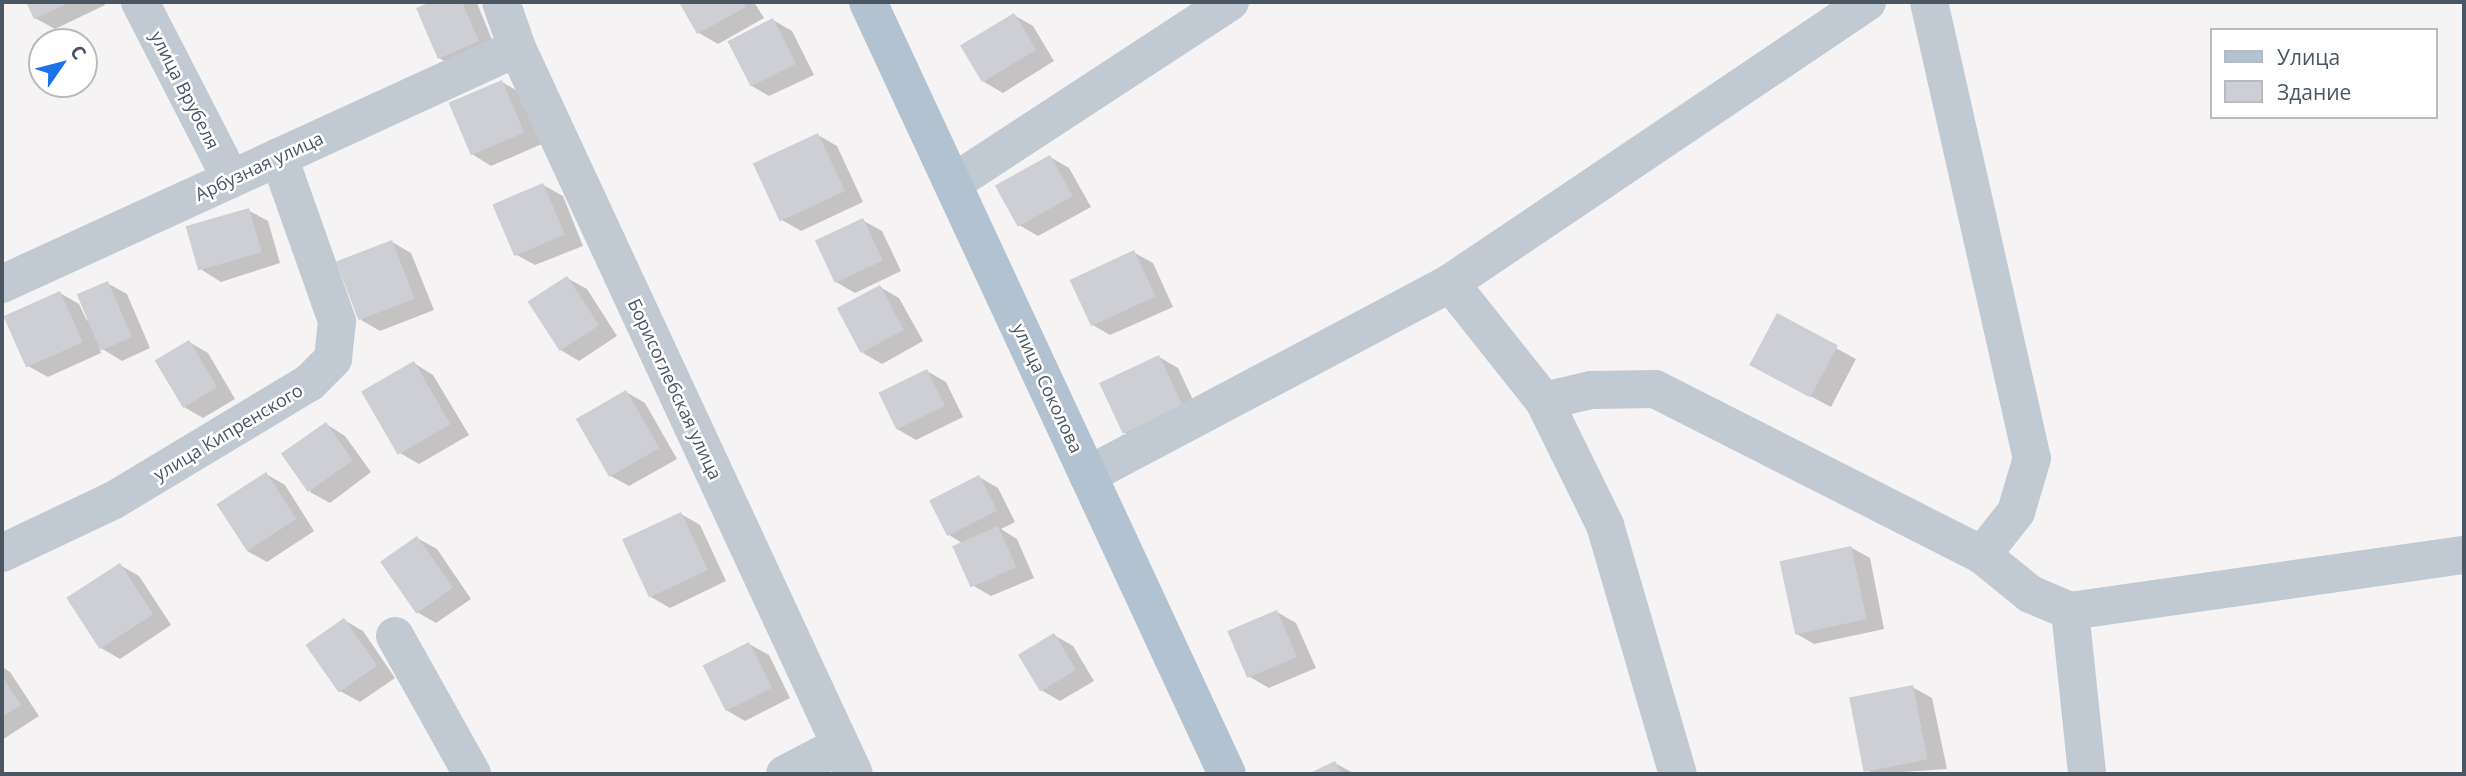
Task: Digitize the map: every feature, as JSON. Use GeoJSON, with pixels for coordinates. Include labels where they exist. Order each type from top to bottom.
{"type":"FeatureCollection","features":[{"type":"Feature","properties":{"kind":"main road","name":"улица Соколова"},"geometry":{"type":"LineString","coordinates":[[868,2],[1227,774]]}},
{"type":"Feature","properties":{"kind":"street","name":"улица Врубеля"},"geometry":{"type":"LineString","coordinates":[[140,2],[230,179]]}},
{"type":"Feature","properties":{"kind":"street","name":"Борисоглебская улица"},"geometry":{"type":"LineString","coordinates":[[501,2],[517,48],[847,760]]}},
{"type":"Feature","properties":{"kind":"street"},"geometry":{"type":"LineString","coordinates":[[953,183],[1230,2]]}},
{"type":"Feature","properties":{"kind":"street"},"geometry":{"type":"LineString","coordinates":[[1088,475],[1450,284],[1867,2]]}},
{"type":"Feature","properties":{"kind":"street"},"geometry":{"type":"LineString","coordinates":[[1929,2],[2032,458],[2016,512],[1982,555]]}},
{"type":"Feature","properties":{"kind":"street","name":"Арбузная улица"},"geometry":{"type":"LineString","coordinates":[[2,284],[517,48]]}},
{"type":"Feature","properties":{"kind":"street","name":"улица Кипренского"},"geometry":{"type":"LineString","coordinates":[[2,553],[114,500],[309,383],[333,359],[337,321],[279,157]]}},
{"type":"Feature","properties":{"kind":"street"},"geometry":{"type":"LineString","coordinates":[[1450,284],[1544,401],[1605,525],[1678,774]]}},
{"type":"Feature","properties":{"kind":"street"},"geometry":{"type":"LineString","coordinates":[[1544,401],[1591,390],[1655,389],[1982,555],[2030,594],[2070,611],[2464,555]]}},
{"type":"Feature","properties":{"kind":"street"},"geometry":{"type":"LineString","coordinates":[[2070,611],[2087,774]]}},
{"type":"Feature","properties":{"kind":"street"},"geometry":{"type":"LineString","coordinates":[[395,636],[472,774]]}},
{"type":"Feature","properties":{"kind":"street"},"geometry":{"type":"LineString","coordinates":[[785,774],[847,760]]}},
{"type":"Feature","properties":{"kind":"building"},"geometry":{"type":"Polygon","coordinates":[[[26,2],[71,2],[34,19],[26,2]]]}},
{"type":"Feature","properties":{"kind":"building"},"geometry":{"type":"Polygon","coordinates":[[[431,2],[462,2],[479,41],[438,59],[416,8],[431,2]]]}},
{"type":"Feature","properties":{"kind":"building"},"geometry":{"type":"Polygon","coordinates":[[[679,2],[742,2],[746,7],[697,34],[679,2]]]}},
{"type":"Feature","properties":{"kind":"building"},"geometry":{"type":"Polygon","coordinates":[[[1014,13],[1036,50],[982,82],[960,45],[1014,13]]]}},
{"type":"Feature","properties":{"kind":"building"},"geometry":{"type":"Polygon","coordinates":[[[773,18],[796,63],[751,87],[728,41],[773,18]]]}},
{"type":"Feature","properties":{"kind":"building"},"geometry":{"type":"Polygon","coordinates":[[[502,80],[524,132],[471,155],[449,103],[502,80]]]}},
{"type":"Feature","properties":{"kind":"building"},"geometry":{"type":"Polygon","coordinates":[[[818,133],[845,191],[780,221],[753,163],[818,133]]]}},
{"type":"Feature","properties":{"kind":"building"},"geometry":{"type":"Polygon","coordinates":[[[1050,155],[1073,196],[1018,227],[995,186],[1050,155]]]}},
{"type":"Feature","properties":{"kind":"building"},"geometry":{"type":"Polygon","coordinates":[[[543,183],[565,235],[514,256],[492,204],[543,183]]]}},
{"type":"Feature","properties":{"kind":"building"},"geometry":{"type":"Polygon","coordinates":[[[249,208],[262,252],[198,270],[186,226],[249,208]]]}},
{"type":"Feature","properties":{"kind":"building"},"geometry":{"type":"Polygon","coordinates":[[[863,218],[883,261],[835,283],[815,240],[863,218]]]}},
{"type":"Feature","properties":{"kind":"building"},"geometry":{"type":"Polygon","coordinates":[[[392,240],[415,299],[359,320],[336,262],[392,240]]]}},
{"type":"Feature","properties":{"kind":"building"},"geometry":{"type":"Polygon","coordinates":[[[1134,250],[1156,296],[1091,326],[1070,280],[1134,250]]]}},
{"type":"Feature","properties":{"kind":"building"},"geometry":{"type":"Polygon","coordinates":[[[567,276],[599,325],[560,351],[528,302],[567,276]]]}},
{"type":"Feature","properties":{"kind":"building"},"geometry":{"type":"Polygon","coordinates":[[[108,281],[132,337],[101,350],[77,294],[108,281]]]}},
{"type":"Feature","properties":{"kind":"building"},"geometry":{"type":"Polygon","coordinates":[[[880,285],[904,330],[861,353],[837,308],[880,285]]]}},
{"type":"Feature","properties":{"kind":"building"},"geometry":{"type":"Polygon","coordinates":[[[60,291],[83,342],[26,367],[3,316],[60,291]]]}},
{"type":"Feature","properties":{"kind":"building"},"geometry":{"type":"Polygon","coordinates":[[[1777,313],[1838,345],[1810,397],[1749,365],[1777,313]]]}},
{"type":"Feature","properties":{"kind":"building"},"geometry":{"type":"Polygon","coordinates":[[[189,340],[217,387],[183,408],[155,361],[189,340]]]}},
{"type":"Feature","properties":{"kind":"building"},"geometry":{"type":"Polygon","coordinates":[[[1159,355],[1183,406],[1123,434],[1099,383],[1159,355]]]}},
{"type":"Feature","properties":{"kind":"building"},"geometry":{"type":"Polygon","coordinates":[[[414,361],[450,424],[398,455],[361,392],[414,361]]]}},
{"type":"Feature","properties":{"kind":"building"},"geometry":{"type":"Polygon","coordinates":[[[927,369],[945,406],[896,430],[878,393],[927,369]]]}},
{"type":"Feature","properties":{"kind":"building"},"geometry":{"type":"Polygon","coordinates":[[[626,390],[660,448],[609,477],[576,419],[626,390]]]}},
{"type":"Feature","properties":{"kind":"building"},"geometry":{"type":"Polygon","coordinates":[[[326,422],[353,461],[308,492],[281,454],[326,422]]]}},
{"type":"Feature","properties":{"kind":"building"},"geometry":{"type":"Polygon","coordinates":[[[266,472],[296,519],[247,551],[217,504],[266,472]]]}},
{"type":"Feature","properties":{"kind":"building"},"geometry":{"type":"Polygon","coordinates":[[[979,475],[997,511],[947,536],[929,500],[979,475]]]}},
{"type":"Feature","properties":{"kind":"building"},"geometry":{"type":"Polygon","coordinates":[[[681,512],[708,570],[649,597],[622,539],[681,512]]]}},
{"type":"Feature","properties":{"kind":"building"},"geometry":{"type":"Polygon","coordinates":[[[998,526],[1016,567],[971,587],[952,546],[998,526]]]}},
{"type":"Feature","properties":{"kind":"building"},"geometry":{"type":"Polygon","coordinates":[[[417,536],[453,588],[416,613],[380,562],[417,536]]]}},
{"type":"Feature","properties":{"kind":"building"},"geometry":{"type":"Polygon","coordinates":[[[1851,546],[1867,619],[1795,635],[1780,561],[1851,546]]]}},
{"type":"Feature","properties":{"kind":"building"},"geometry":{"type":"Polygon","coordinates":[[[120,563],[153,614],[100,649],[66,598],[120,563]]]}},
{"type":"Feature","properties":{"kind":"building"},"geometry":{"type":"Polygon","coordinates":[[[1277,610],[1297,657],[1247,678],[1227,631],[1277,610]]]}},
{"type":"Feature","properties":{"kind":"building"},"geometry":{"type":"Polygon","coordinates":[[[344,618],[377,666],[339,692],[305,645],[344,618]]]}},
{"type":"Feature","properties":{"kind":"building"},"geometry":{"type":"Polygon","coordinates":[[[1054,633],[1076,670],[1040,691],[1018,655],[1054,633]]]}},
{"type":"Feature","properties":{"kind":"building"},"geometry":{"type":"Polygon","coordinates":[[[749,642],[772,687],[726,711],[703,666],[749,642]]]}},
{"type":"Feature","properties":{"kind":"building"},"geometry":{"type":"Polygon","coordinates":[[[2,676],[21,705],[2,717],[2,676]]]}},
{"type":"Feature","properties":{"kind":"building"},"geometry":{"type":"Polygon","coordinates":[[[1913,685],[1928,760],[1864,772],[1849,697],[1913,685]]]}},
{"type":"Feature","properties":{"kind":"building"},"geometry":{"type":"Polygon","coordinates":[[[1335,761],[1342,774],[1308,774],[1335,761]]]}}]}
